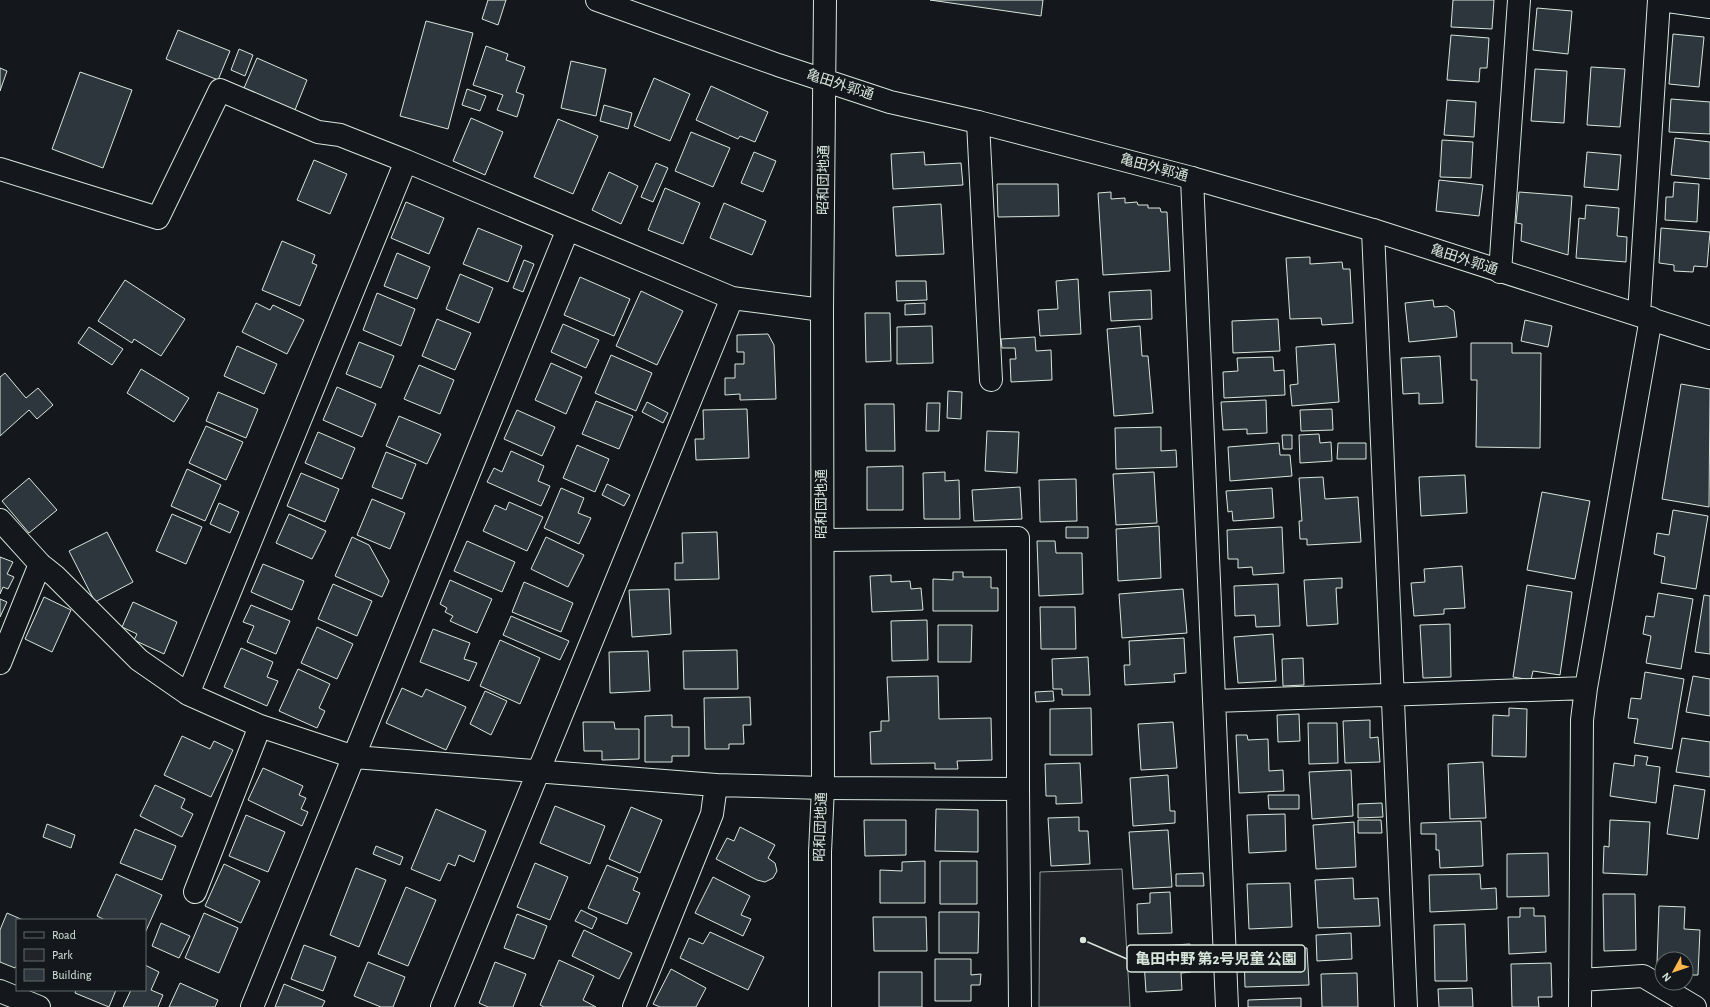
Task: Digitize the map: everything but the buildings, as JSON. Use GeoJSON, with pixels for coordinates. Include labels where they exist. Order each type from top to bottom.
{"type":"FeatureCollection","features":[{"type":"Feature","properties":{"kind":"street","name":"亀田外郭通"},"geometry":{"type":"LineString","coordinates":[[597,0],[890,102],[978,122],[1192,178],[1373,230],[1500,272],[1645,316],[1710,338]]}},
{"type":"Feature","properties":{"kind":"street","name":"昭和団地通"},"geometry":{"type":"LineString","coordinates":[[820,1007],[820,852],[823,788],[822,310],[825,0]]}},
{"type":"Feature","properties":{"kind":"street"},"geometry":{"type":"LineString","coordinates":[[1500,272],[1519,0]]}},
{"type":"Feature","properties":{"kind":"street"},"geometry":{"type":"LineString","coordinates":[[1580,1007],[1582,720],[1645,316],[1660,0],[1710,8]]}},
{"type":"Feature","properties":{"kind":"street"},"geometry":{"type":"LineString","coordinates":[[0,169],[158,218],[220,90],[318,132],[340,135],[406,161],[732,298],[822,310]]}},
{"type":"Feature","properties":{"kind":"street"},"geometry":{"type":"LineString","coordinates":[[978,122],[991,380]]}},
{"type":"Feature","properties":{"kind":"street"},"geometry":{"type":"LineString","coordinates":[[188,694],[406,161]]}},
{"type":"Feature","properties":{"kind":"street"},"geometry":{"type":"LineString","coordinates":[[1192,178],[1227,1007]]}},
{"type":"Feature","properties":{"kind":"street"},"geometry":{"type":"LineString","coordinates":[[252,1007],[568,229]]}},
{"type":"Feature","properties":{"kind":"street"},"geometry":{"type":"LineString","coordinates":[[1373,230],[1406,1007]]}},
{"type":"Feature","properties":{"kind":"street"},"geometry":{"type":"LineString","coordinates":[[442,1007],[732,298]]}},
{"type":"Feature","properties":{"kind":"street"},"geometry":{"type":"LineString","coordinates":[[0,520],[40,564],[139,660],[188,694],[260,726],[354,757],[716,785],[823,788],[1018,789]]}},
{"type":"Feature","properties":{"kind":"street"},"geometry":{"type":"LineString","coordinates":[[823,540],[1018,538],[1020,1007]]}},
{"type":"Feature","properties":{"kind":"street"},"geometry":{"type":"LineString","coordinates":[[0,663],[40,564]]}},
{"type":"Feature","properties":{"kind":"street"},"geometry":{"type":"LineString","coordinates":[[1214,701],[1586,688]]}},
{"type":"Feature","properties":{"kind":"street"},"geometry":{"type":"LineString","coordinates":[[195,892],[260,726]]}},
{"type":"Feature","properties":{"kind":"street"},"geometry":{"type":"LineString","coordinates":[[634,1007],[712,814],[716,785]]}},
{"type":"Feature","properties":{"kind":"street"},"geometry":{"type":"LineString","coordinates":[[1580,980],[1643,976],[1696,1007]]}},
{"type":"Feature","properties":{"kind":"street"},"geometry":{"type":"LineString","coordinates":[[0,991],[39,1007]]}},
{"type":"Feature","properties":{"kind":"green space"},"geometry":{"type":"Polygon","coordinates":[[[1122,869],[1130,1007],[1039,1007],[1040,872],[1122,869]]]}},
{"type":"Feature","properties":{"kind":"place","name":"亀田中野 第2号児童 公園"},"geometry":{"type":"Point","coordinates":[1083,940]}}]}
